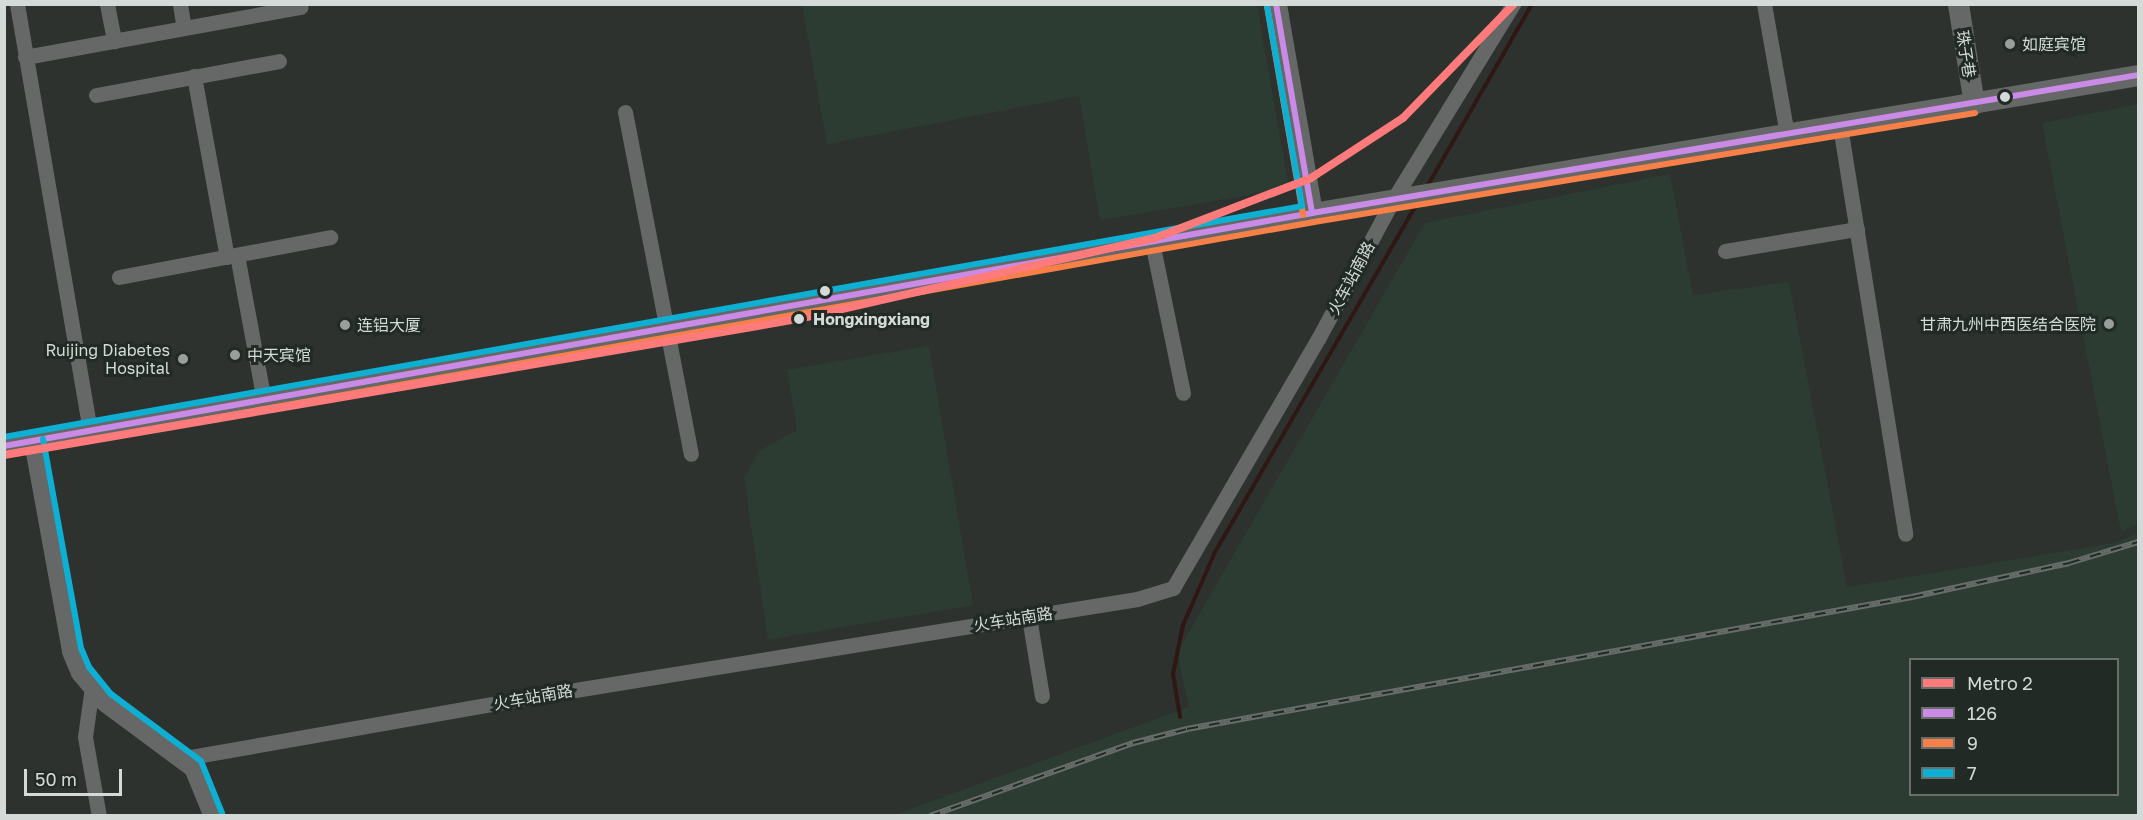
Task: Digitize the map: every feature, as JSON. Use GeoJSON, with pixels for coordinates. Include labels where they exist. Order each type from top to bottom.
{"type":"FeatureCollection","features":[{"type":"Feature","properties":{"kind":"main road"},"geometry":{"type":"LineString","coordinates":[[1275,4],[1312,213]]}},
{"type":"Feature","properties":{"kind":"main road","name":"珠子巷"},"geometry":{"type":"LineString","coordinates":[[1958,4],[1974,104]]}},
{"type":"Feature","properties":{"kind":"main road"},"geometry":{"type":"LineString","coordinates":[[4,446],[1312,213],[2139,75]]}},
{"type":"Feature","properties":{"kind":"main road"},"geometry":{"type":"LineString","coordinates":[[34,441],[72,651],[92,687],[105,701],[185,758],[201,780],[214,816]]}},
{"type":"Feature","properties":{"kind":"street"},"geometry":{"type":"LineString","coordinates":[[16,4],[90,431]]}},
{"type":"Feature","properties":{"kind":"street"},"geometry":{"type":"LineString","coordinates":[[107,4],[114,41]]}},
{"type":"Feature","properties":{"kind":"street"},"geometry":{"type":"LineString","coordinates":[[180,4],[184,28]]}},
{"type":"Feature","properties":{"kind":"street","name":"火车站南路"},"geometry":{"type":"LineString","coordinates":[[185,758],[1029,617],[1161,594],[1173,588],[1181,578],[1398,199],[1513,4]]}},
{"type":"Feature","properties":{"kind":"street"},"geometry":{"type":"LineString","coordinates":[[1764,4],[1787,135]]}},
{"type":"Feature","properties":{"kind":"street"},"geometry":{"type":"LineString","coordinates":[[25,57],[184,28],[255,10],[300,7]]}},
{"type":"Feature","properties":{"kind":"street"},"geometry":{"type":"LineString","coordinates":[[96,95],[279,60]]}},
{"type":"Feature","properties":{"kind":"street"},"geometry":{"type":"LineString","coordinates":[[194,76],[264,400]]}},
{"type":"Feature","properties":{"kind":"street"},"geometry":{"type":"LineString","coordinates":[[625,112],[691,454]]}},
{"type":"Feature","properties":{"kind":"street"},"geometry":{"type":"LineString","coordinates":[[1840,126],[1905,534]]}},
{"type":"Feature","properties":{"kind":"street"},"geometry":{"type":"LineString","coordinates":[[1725,251],[1857,229]]}},
{"type":"Feature","properties":{"kind":"street"},"geometry":{"type":"LineString","coordinates":[[119,277],[330,237]]}},
{"type":"Feature","properties":{"kind":"street"},"geometry":{"type":"LineString","coordinates":[[1152,242],[1183,393]]}},
{"type":"Feature","properties":{"kind":"street"},"geometry":{"type":"LineString","coordinates":[[1029,617],[1042,696]]}},
{"type":"Feature","properties":{"kind":"street"},"geometry":{"type":"LineString","coordinates":[[92,687],[85,737],[99,816]]}},
{"type":"Feature","properties":{"kind":"shaded area"},"geometry":{"type":"Polygon","coordinates":[[[802,5],[1257,5],[1289,188],[1100,220],[1079,96],[827,144],[802,5]]]}},
{"type":"Feature","properties":{"kind":"shaded area","name":"甘肃九州中西医结合医院"},"geometry":{"type":"Polygon","coordinates":[[[2138,104],[2138,524],[2121,532],[2042,123],[2138,104]]]}},
{"type":"Feature","properties":{"kind":"shaded area"},"geometry":{"type":"Polygon","coordinates":[[[1670,174],[1693,295],[1789,282],[1847,587],[2114,543],[2138,533],[2138,815],[894,815],[1189,707],[1177,653],[1425,223],[1670,174]]]}},
{"type":"Feature","properties":{"kind":"shaded area"},"geometry":{"type":"Polygon","coordinates":[[[929,346],[973,605],[768,640],[744,478],[759,451],[797,430],[787,370],[929,346]]]}},
{"type":"Feature","properties":{"kind":"waterway"},"geometry":{"type":"LineString","coordinates":[[1428,185],[1532,4]]}},
{"type":"Feature","properties":{"kind":"waterway"},"geometry":{"type":"LineString","coordinates":[[1180,717],[1173,674],[1183,625],[1215,552],[1418,202]]}},
{"type":"Feature","properties":{"kind":"railway"},"geometry":{"type":"LineString","coordinates":[[930,816],[1133,743],[1187,729],[1912,597],[2069,563],[2138,542]]}},
{"type":"Feature","properties":{"kind":"metro line","name":"2"},"geometry":{"type":"LineString","coordinates":[[4,455],[798,319],[1155,238],[1311,178],[1403,118],[1514,4]]}},
{"type":"Feature","properties":{"kind":"transit line","name":"126"},"geometry":{"type":"LineString","coordinates":[[1276,4],[1312,213]]}},
{"type":"Feature","properties":{"kind":"transit line","name":"9"},"geometry":{"type":"LineString","coordinates":[[1267,6],[1303,215]]}},
{"type":"Feature","properties":{"kind":"transit line","name":"7"},"geometry":{"type":"LineString","coordinates":[[4,437],[1302,206],[1267,6]]}},
{"type":"Feature","properties":{"kind":"transit line","name":"126"},"geometry":{"type":"LineString","coordinates":[[4,446],[1312,213],[2138,75]]}},
{"type":"Feature","properties":{"kind":"transit line","name":"9"},"geometry":{"type":"LineString","coordinates":[[6,455],[1314,222],[1975,113]]}},
{"type":"Feature","properties":{"kind":"transit line","name":"7"},"geometry":{"type":"LineString","coordinates":[[43,439],[81,648],[89,667],[111,694],[201,761],[222,813]]}},
{"type":"Feature","properties":{"kind":"place","name":"如庭宾馆"},"geometry":{"type":"Point","coordinates":[2010,44]}},
{"type":"Feature","properties":{"kind":"place","name":"Hongxingxiang"},"geometry":{"type":"Point","coordinates":[799,319]}},
{"type":"Feature","properties":{"kind":"place","name":"甘肃九州中西医结合医院"},"geometry":{"type":"Point","coordinates":[2109,324]}},
{"type":"Feature","properties":{"kind":"place","name":"连铝大厦"},"geometry":{"type":"Point","coordinates":[345,325]}},
{"type":"Feature","properties":{"kind":"place","name":"中天宾馆"},"geometry":{"type":"Point","coordinates":[235,355]}},
{"type":"Feature","properties":{"kind":"place","name":"Ruijing Diabetes Hospital"},"geometry":{"type":"Point","coordinates":[183,359]}}]}
